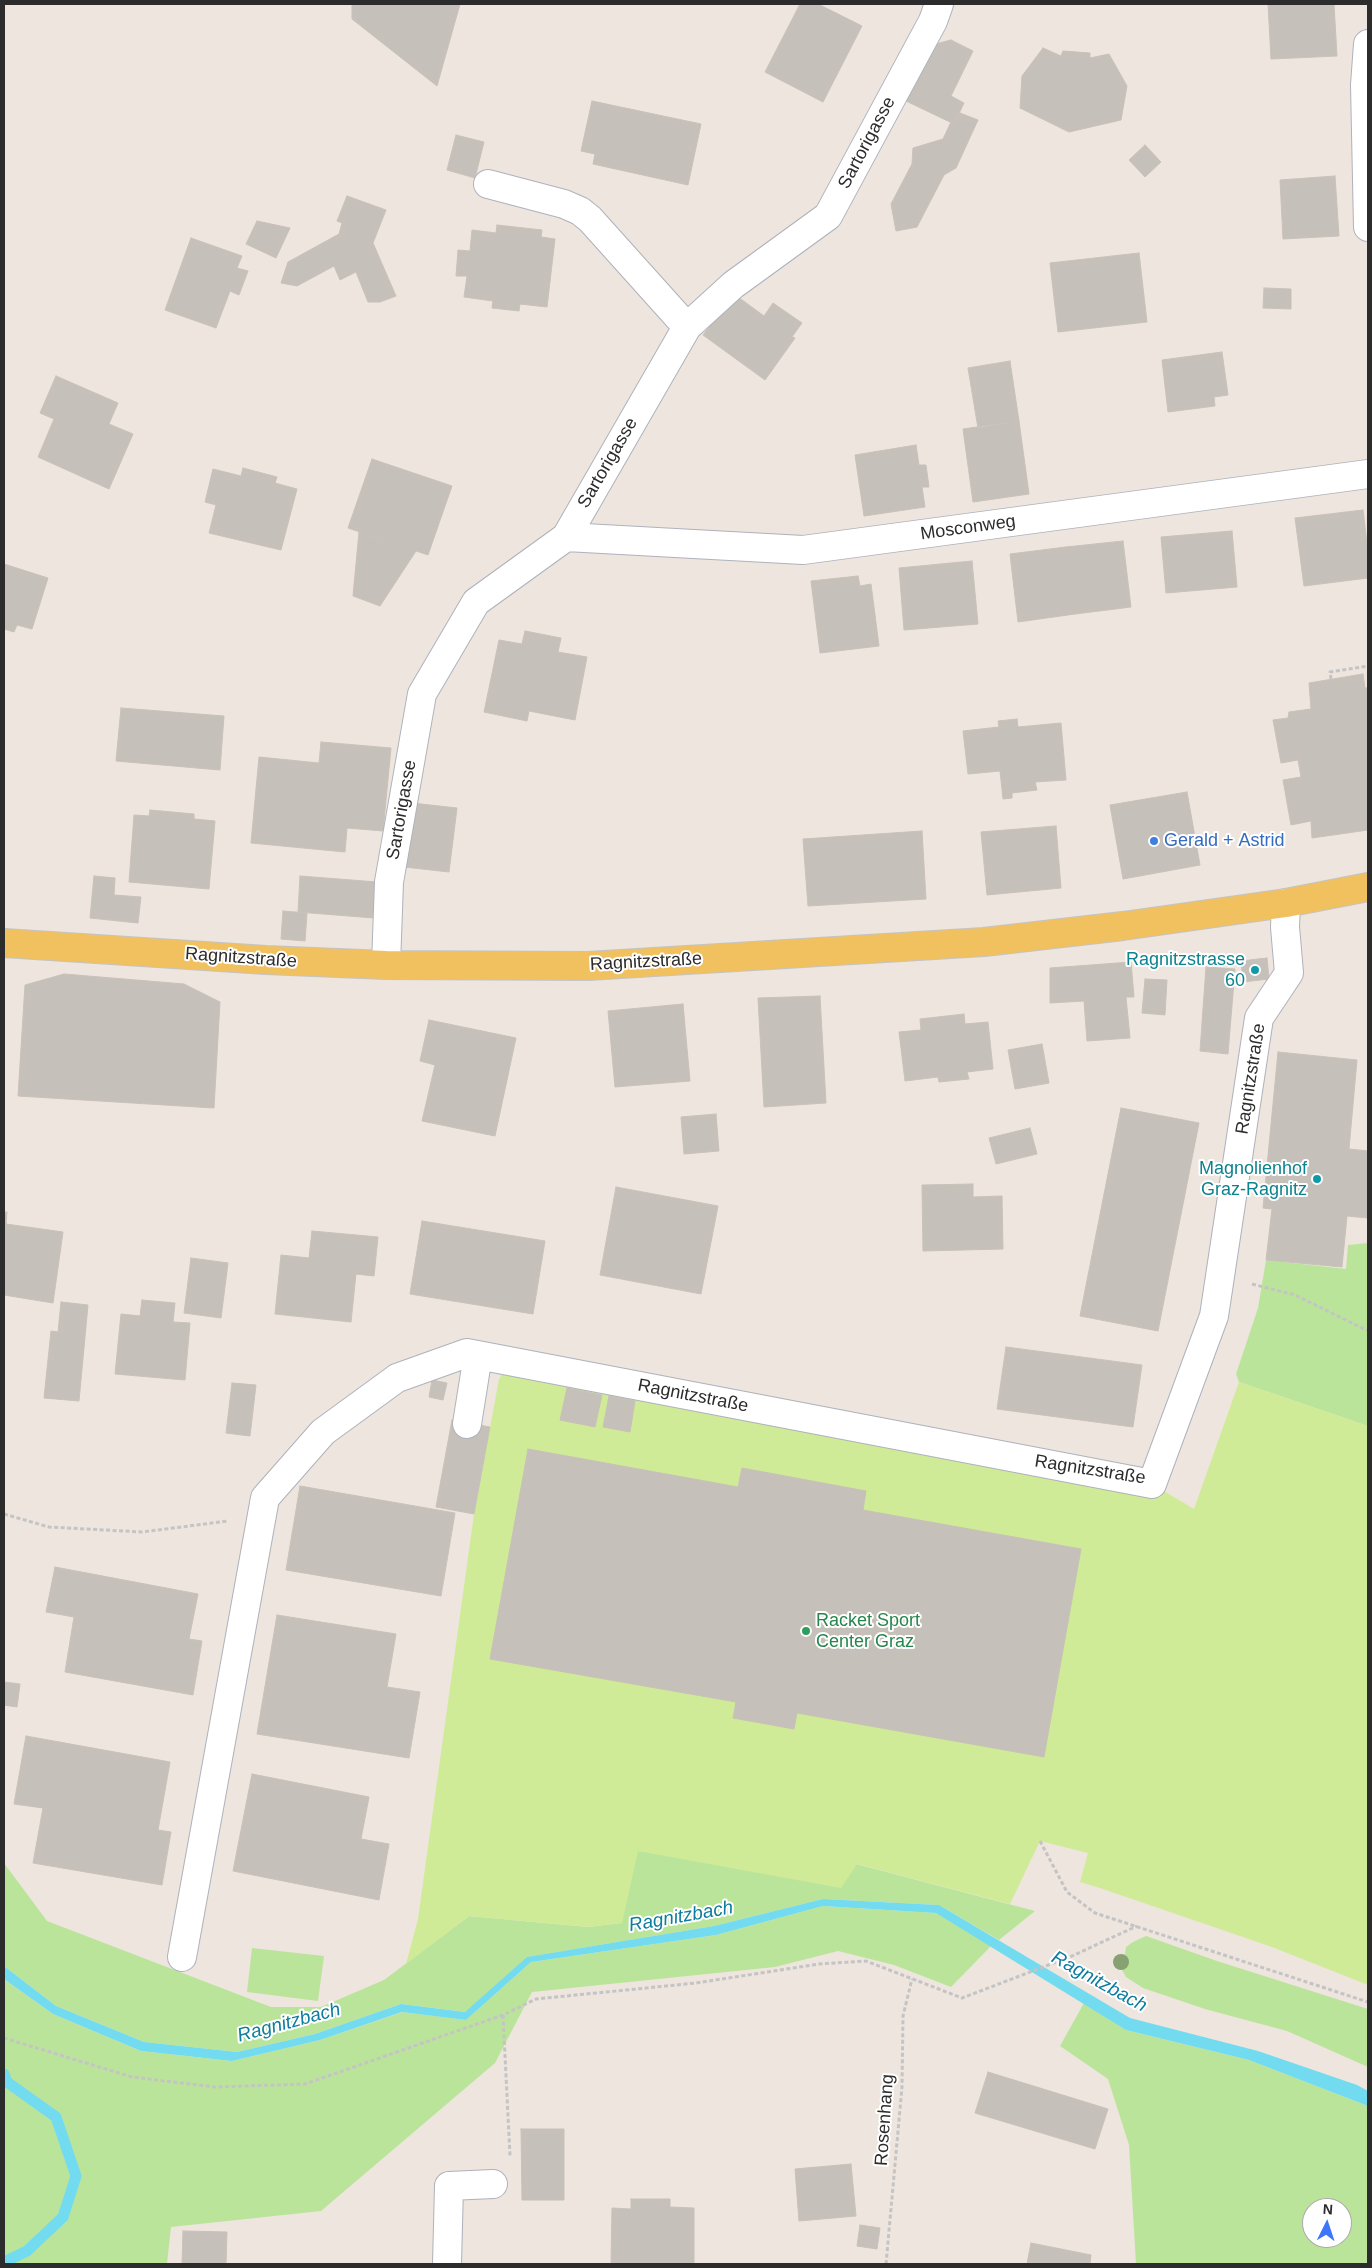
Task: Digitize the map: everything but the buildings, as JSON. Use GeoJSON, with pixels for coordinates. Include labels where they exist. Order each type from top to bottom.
{"type":"FeatureCollection","features":[{"type":"Feature","properties":{"kind":"main road","name":"Ragnitzstraße"},"geometry":{"type":"LineString","coordinates":[[4,943],[266,960],[386,965],[588,966],[984,942],[1122,926],[1286,903],[1368,887]]}},
{"type":"Feature","properties":{"kind":"street","name":"Sartorigasse"},"geometry":{"type":"LineString","coordinates":[[386,965],[389,882],[422,694],[476,602],[566,537],[687,327],[733,285],[828,216],[932,21],[939,4]]}},
{"type":"Feature","properties":{"kind":"street"},"geometry":{"type":"LineString","coordinates":[[1368,44],[1365,85],[1368,227]]}},
{"type":"Feature","properties":{"kind":"street"},"geometry":{"type":"LineString","coordinates":[[488,184],[564,204],[580,211],[590,219],[687,327]]}},
{"type":"Feature","properties":{"kind":"street","name":"Mosconweg"},"geometry":{"type":"LineString","coordinates":[[566,537],[803,550],[1368,474]]}},
{"type":"Feature","properties":{"kind":"street","name":"Ragnitzstraße"},"geometry":{"type":"LineString","coordinates":[[473,1354],[1152,1484],[1214,1316],[1259,1018],[1289,973],[1285,927],[1286,903]]}},
{"type":"Feature","properties":{"kind":"street"},"geometry":{"type":"LineString","coordinates":[[182,1957],[266,1498],[323,1432],[396,1378],[473,1354],[468,1424]]}},
{"type":"Feature","properties":{"kind":"street"},"geometry":{"type":"LineString","coordinates":[[447,2264],[449,2186],[493,2184]]}},
{"type":"Feature","properties":{"kind":"path"},"geometry":{"type":"LineString","coordinates":[[1331,679],[1330,672],[1368,666]]}},
{"type":"Feature","properties":{"kind":"path"},"geometry":{"type":"LineString","coordinates":[[1245,1282],[1295,1295],[1368,1331]]}},
{"type":"Feature","properties":{"kind":"path"},"geometry":{"type":"LineString","coordinates":[[4,1514],[49,1527],[142,1532],[229,1521],[266,1498]]}},
{"type":"Feature","properties":{"kind":"path"},"geometry":{"type":"LineString","coordinates":[[1040,1840],[1067,1892],[1095,1913],[1368,2002]]}},
{"type":"Feature","properties":{"kind":"path"},"geometry":{"type":"LineString","coordinates":[[4,2038],[132,2077],[215,2087],[305,2084],[503,2015],[536,1999],[696,1983],[819,1964],[866,1961],[962,1998],[1072,1956],[1137,1926]]}},
{"type":"Feature","properties":{"kind":"path","name":"Rosenhang"},"geometry":{"type":"LineString","coordinates":[[886,2264],[902,2086],[903,2016],[912,1979]]}},
{"type":"Feature","properties":{"kind":"path"},"geometry":{"type":"LineString","coordinates":[[493,2184],[494,2169],[511,2168],[503,2015]]}},
{"type":"Feature","properties":{"kind":"green space"},"geometry":{"type":"Polygon","coordinates":[[[1368,1243],[1368,1426],[1239,1382],[1236,1374],[1258,1308],[1266,1260],[1346,1269],[1348,1245],[1368,1243]]]}},
{"type":"Feature","properties":{"kind":"green space","name":"Racket Sport Center Graz"},"geometry":{"type":"Polygon","coordinates":[[[509,1362],[1152,1484],[1194,1509],[1239,1382],[1368,1426],[1368,1985],[1272,1947],[1080,1882],[1088,1853],[1040,1841],[1010,1904],[857,1864],[841,1888],[638,1851],[622,1923],[588,1927],[469,1916],[406,1964],[418,1919],[474,1514],[499,1379],[509,1362]]]}},
{"type":"Feature","properties":{"kind":"green space"},"geometry":{"type":"Polygon","coordinates":[[[637,1851],[856,1864],[1035,1911],[999,1940],[939,1905],[823,1899],[714,1926],[528,1957],[466,2012],[401,2004],[315,2034],[237,2052],[144,2042],[56,2006],[4,1966],[4,1863],[47,1921],[271,2007],[321,2007],[384,1980],[469,1916],[588,1927],[621,1923],[637,1851]]]}},
{"type":"Feature","properties":{"kind":"green space"},"geometry":{"type":"Polygon","coordinates":[[[823,1906],[937,1913],[992,1945],[951,1987],[894,1965],[838,1951],[775,1967],[532,1992],[495,2063],[321,2211],[171,2227],[167,2264],[4,2264],[4,1979],[53,2014],[141,2051],[232,2061],[320,2040],[403,2012],[466,2020],[531,1962],[716,1935],[823,1906]]]}},
{"type":"Feature","properties":{"kind":"green space"},"geometry":{"type":"Polygon","coordinates":[[[1146,1936],[1217,1961],[1368,2009],[1368,2067],[1287,2031],[1205,2009],[1143,1988],[1126,1977],[1122,1970],[1126,1947],[1146,1936]]]}},
{"type":"Feature","properties":{"kind":"green space"},"geometry":{"type":"Polygon","coordinates":[[[252,1948],[324,1956],[318,2001],[247,1992],[252,1948]]]}},
{"type":"Feature","properties":{"kind":"green space"},"geometry":{"type":"Polygon","coordinates":[[[1084,2003],[1126,2030],[1249,2060],[1368,2106],[1368,2264],[1136,2264],[1129,2145],[1108,2079],[1060,2046],[1084,2003]]]}},
{"type":"Feature","properties":{"kind":"water","name":"Ragnitzbach"},"geometry":{"type":"Polygon","coordinates":[[[823,1899],[939,1905],[1130,2018],[1258,2051],[1357,2085],[1368,2091],[1368,2106],[1249,2060],[1126,2030],[936,1913],[823,1906],[716,1935],[531,1962],[466,2020],[402,2012],[320,2040],[232,2061],[141,2051],[53,2014],[4,1979],[4,1966],[56,2006],[144,2042],[237,2052],[315,2034],[401,2004],[465,2012],[527,1957],[714,1926],[823,1899]]]}},
{"type":"Feature","properties":{"kind":"waterway"},"geometry":{"type":"LineString","coordinates":[[4,2074],[7,2082],[56,2117],[76,2176],[63,2217],[27,2251],[4,2262]]}},
{"type":"Feature","properties":{"kind":"place","name":"Gerald + Astrid"},"geometry":{"type":"Point","coordinates":[1154,841]}},
{"type":"Feature","properties":{"kind":"place","name":"Ragnitzstrasse 60"},"geometry":{"type":"Point","coordinates":[1255,970]}},
{"type":"Feature","properties":{"kind":"place","name":"Magnolienhof Graz-Ragnitz"},"geometry":{"type":"Point","coordinates":[1317,1179]}},
{"type":"Feature","properties":{"kind":"place","name":"Racket Sport Center Graz"},"geometry":{"type":"Point","coordinates":[806,1631]}}]}
